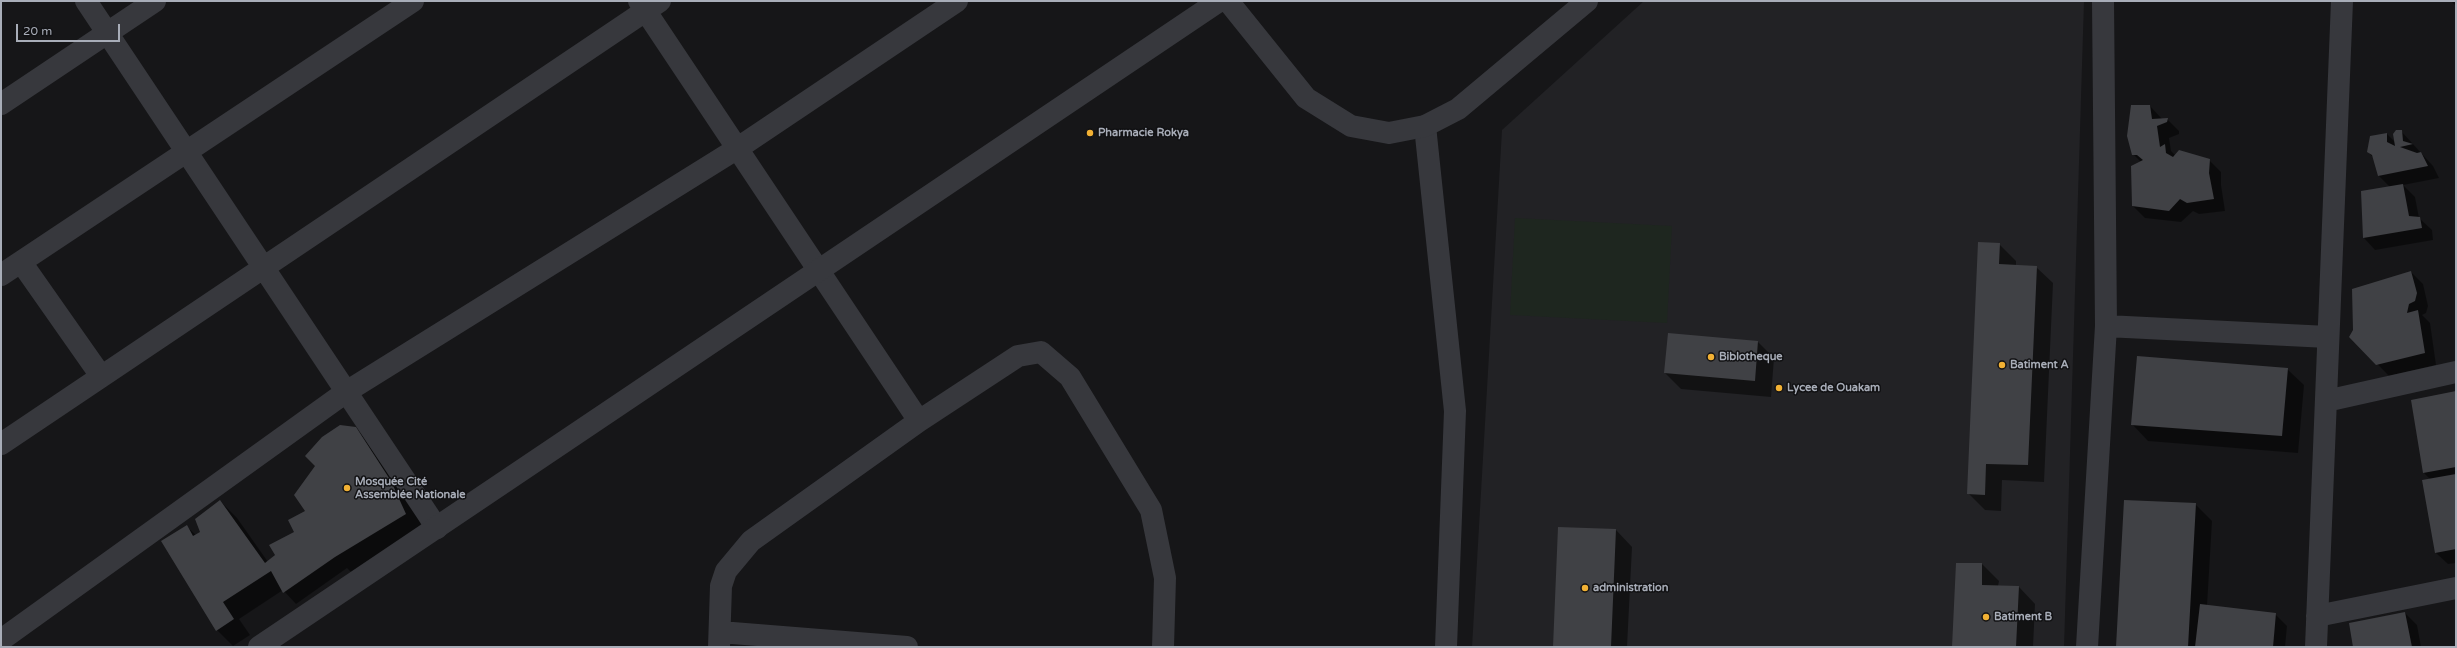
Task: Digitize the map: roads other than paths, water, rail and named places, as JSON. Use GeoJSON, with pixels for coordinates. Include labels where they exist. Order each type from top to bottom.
{"type":"FeatureCollection","features":[{"type":"Feature","properties":{"kind":"street"},"geometry":{"type":"LineString","coordinates":[[86,1],[437,528]]}},
{"type":"Feature","properties":{"kind":"street"},"geometry":{"type":"LineString","coordinates":[[1,104],[155,1]]}},
{"type":"Feature","properties":{"kind":"street"},"geometry":{"type":"LineString","coordinates":[[1,275],[412,1]]}},
{"type":"Feature","properties":{"kind":"street"},"geometry":{"type":"LineString","coordinates":[[1,640],[346,392],[738,148],[957,1]]}},
{"type":"Feature","properties":{"kind":"street"},"geometry":{"type":"LineString","coordinates":[[259,647],[1219,1]]}},
{"type":"Feature","properties":{"kind":"street"},"geometry":{"type":"LineString","coordinates":[[1228,1],[1306,98],[1350,126],[1389,133],[1425,126],[1458,109],[1587,1]]}},
{"type":"Feature","properties":{"kind":"street"},"geometry":{"type":"LineString","coordinates":[[2087,647],[2106,326],[2103,1]]}},
{"type":"Feature","properties":{"kind":"street"},"geometry":{"type":"LineString","coordinates":[[2316,647],[2342,1]]}},
{"type":"Feature","properties":{"kind":"street"},"geometry":{"type":"LineString","coordinates":[[1,444],[264,267],[648,4],[738,148],[919,421]]}},
{"type":"Feature","properties":{"kind":"street"},"geometry":{"type":"LineString","coordinates":[[1425,126],[1455,411],[1446,647]]}},
{"type":"Feature","properties":{"kind":"street"},"geometry":{"type":"LineString","coordinates":[[21,262],[101,376]]}},
{"type":"Feature","properties":{"kind":"street"},"geometry":{"type":"LineString","coordinates":[[2106,326],[2328,338]]}},
{"type":"Feature","properties":{"kind":"street"},"geometry":{"type":"LineString","coordinates":[[907,647],[719,640],[721,586],[726,571],[751,542],[919,421],[1018,356],[1041,352],[1070,377],[1151,510],[1165,578],[1163,647]]}},
{"type":"Feature","properties":{"kind":"street"},"geometry":{"type":"LineString","coordinates":[[2326,401],[2456,372]]}},
{"type":"Feature","properties":{"kind":"street"},"geometry":{"type":"LineString","coordinates":[[2317,616],[2456,588]]}},
{"type":"Feature","properties":{"kind":"place","name":"Pharmacie Rokya"},"geometry":{"type":"Point","coordinates":[1090,133]}},
{"type":"Feature","properties":{"kind":"place","name":"Biblotheque"},"geometry":{"type":"Point","coordinates":[1711,357]}},
{"type":"Feature","properties":{"kind":"place","name":"Batiment A"},"geometry":{"type":"Point","coordinates":[2002,365]}},
{"type":"Feature","properties":{"kind":"place","name":"Lycee de Ouakam"},"geometry":{"type":"Point","coordinates":[1779,388]}},
{"type":"Feature","properties":{"kind":"place","name":"Mosquée Cité Assemblée Nationale"},"geometry":{"type":"Point","coordinates":[347,488]}},
{"type":"Feature","properties":{"kind":"place","name":"administration"},"geometry":{"type":"Point","coordinates":[1585,588]}},
{"type":"Feature","properties":{"kind":"place","name":"Batiment B"},"geometry":{"type":"Point","coordinates":[1986,617]}}]}
